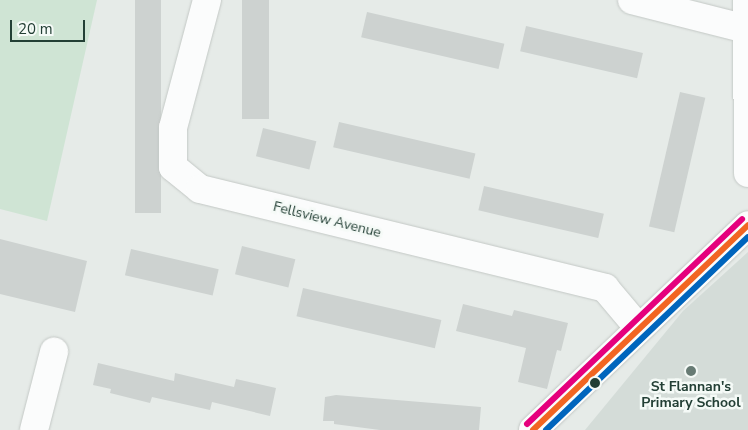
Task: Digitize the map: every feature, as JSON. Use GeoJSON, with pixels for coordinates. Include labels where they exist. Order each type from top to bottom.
{"type":"FeatureCollection","features":[{"type":"Feature","properties":{"kind":"street","name":"Fellsview Avenue"},"geometry":{"type":"LineString","coordinates":[[207,0],[173,128],[173,167],[200,189],[605,288],[638,327]]}},
{"type":"Feature","properties":{"kind":"street"},"geometry":{"type":"LineString","coordinates":[[632,0],[747,29]]}},
{"type":"Feature","properties":{"kind":"street"},"geometry":{"type":"LineString","coordinates":[[747,0],[748,173]]}},
{"type":"Feature","properties":{"kind":"street"},"geometry":{"type":"LineString","coordinates":[[533,430],[638,327],[748,225]]}},
{"type":"Feature","properties":{"kind":"street"},"geometry":{"type":"LineString","coordinates":[[34,430],[54,352]]}},
{"type":"Feature","properties":{"kind":"shaded area","name":"St Flannan's Primary School"},"geometry":{"type":"Polygon","coordinates":[[[748,252],[748,430],[585,430],[683,311],[748,252]]]}},
{"type":"Feature","properties":{"kind":"green space"},"geometry":{"type":"Polygon","coordinates":[[[0,0],[97,0],[47,221],[0,209],[0,0]]]}},
{"type":"Feature","properties":{"kind":"building"},"geometry":{"type":"Polygon","coordinates":[[[135,0],[161,0],[161,213],[135,213],[135,0]]]}},
{"type":"Feature","properties":{"kind":"building"},"geometry":{"type":"Polygon","coordinates":[[[242,0],[269,0],[269,119],[242,119],[242,0]]]}},
{"type":"Feature","properties":{"kind":"building"},"geometry":{"type":"Polygon","coordinates":[[[367,12],[504,44],[499,69],[361,37],[367,12]]]}},
{"type":"Feature","properties":{"kind":"building"},"geometry":{"type":"Polygon","coordinates":[[[526,26],[643,53],[637,78],[520,51],[526,26]]]}},
{"type":"Feature","properties":{"kind":"building"},"geometry":{"type":"Polygon","coordinates":[[[680,92],[705,98],[674,232],[649,226],[680,92]]]}},
{"type":"Feature","properties":{"kind":"building"},"geometry":{"type":"Polygon","coordinates":[[[339,122],[475,153],[470,179],[333,147],[339,122]]]}},
{"type":"Feature","properties":{"kind":"building"},"geometry":{"type":"Polygon","coordinates":[[[263,128],[316,141],[309,169],[256,156],[263,128]]]}},
{"type":"Feature","properties":{"kind":"building"},"geometry":{"type":"Polygon","coordinates":[[[484,186],[604,214],[598,238],[478,210],[484,186]]]}},
{"type":"Feature","properties":{"kind":"building"},"geometry":{"type":"Polygon","coordinates":[[[0,239],[87,261],[75,312],[0,294],[0,239]]]}},
{"type":"Feature","properties":{"kind":"building"},"geometry":{"type":"Polygon","coordinates":[[[242,246],[295,259],[288,287],[235,274],[242,246]]]}},
{"type":"Feature","properties":{"kind":"building"},"geometry":{"type":"Polygon","coordinates":[[[131,249],[219,269],[213,296],[125,275],[131,249]]]}},
{"type":"Feature","properties":{"kind":"building"},"geometry":{"type":"Polygon","coordinates":[[[303,288],[441,320],[435,348],[296,316],[303,288]]]}},
{"type":"Feature","properties":{"kind":"building"},"geometry":{"type":"Polygon","coordinates":[[[463,304],[512,316],[514,310],[568,323],[561,351],[557,350],[547,389],[518,382],[526,348],[456,331],[463,304]]]}},
{"type":"Feature","properties":{"kind":"building"},"geometry":{"type":"Polygon","coordinates":[[[98,363],[174,381],[175,373],[234,387],[236,379],[276,388],[270,416],[212,402],[210,410],[152,397],[150,403],[110,393],[111,389],[93,385],[98,363]]]}},
{"type":"Feature","properties":{"kind":"building"},"geometry":{"type":"Polygon","coordinates":[[[336,395],[481,407],[479,430],[380,430],[334,424],[334,421],[323,421],[325,397],[336,395]]]}},
{"type":"Feature","properties":{"kind":"transit line"},"geometry":{"type":"LineString","coordinates":[[527,424],[742,219]]}},
{"type":"Feature","properties":{"kind":"transit line"},"geometry":{"type":"LineString","coordinates":[[533,430],[748,225]]}},
{"type":"Feature","properties":{"kind":"transit line"},"geometry":{"type":"LineString","coordinates":[[546,430],[748,237]]}},
{"type":"Feature","properties":{"kind":"place","name":"St Flannan's Primary School"},"geometry":{"type":"Point","coordinates":[691,371]}}]}
